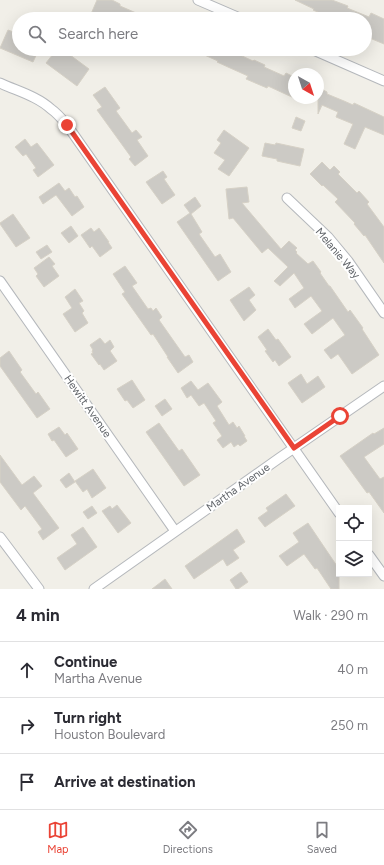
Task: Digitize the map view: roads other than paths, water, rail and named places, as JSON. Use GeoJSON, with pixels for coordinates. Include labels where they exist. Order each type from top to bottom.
{"type":"FeatureCollection","features":[{"type":"Feature","properties":{"kind":"street"},"geometry":{"type":"LineString","coordinates":[[198,0],[226,12]]}},
{"type":"Feature","properties":{"kind":"street"},"geometry":{"type":"LineString","coordinates":[[327,56],[384,81]]}},
{"type":"Feature","properties":{"kind":"street"},"geometry":{"type":"LineString","coordinates":[[0,83],[35,98],[45,104],[67,125],[336,509]]}},
{"type":"Feature","properties":{"kind":"street","name":"Melanie Way"},"geometry":{"type":"LineString","coordinates":[[287,198],[328,237],[348,261],[384,313]]}},
{"type":"Feature","properties":{"kind":"street","name":"Hewitt Avenue"},"geometry":{"type":"LineString","coordinates":[[0,281],[175,531]]}},
{"type":"Feature","properties":{"kind":"street","name":"Martha Avenue"},"geometry":{"type":"LineString","coordinates":[[94,589],[384,386]]}},
{"type":"Feature","properties":{"kind":"street"},"geometry":{"type":"LineString","coordinates":[[0,537],[38,589]]}},
{"type":"Feature","properties":{"kind":"street"},"geometry":{"type":"LineString","coordinates":[[372,559],[384,576]]}}]}
